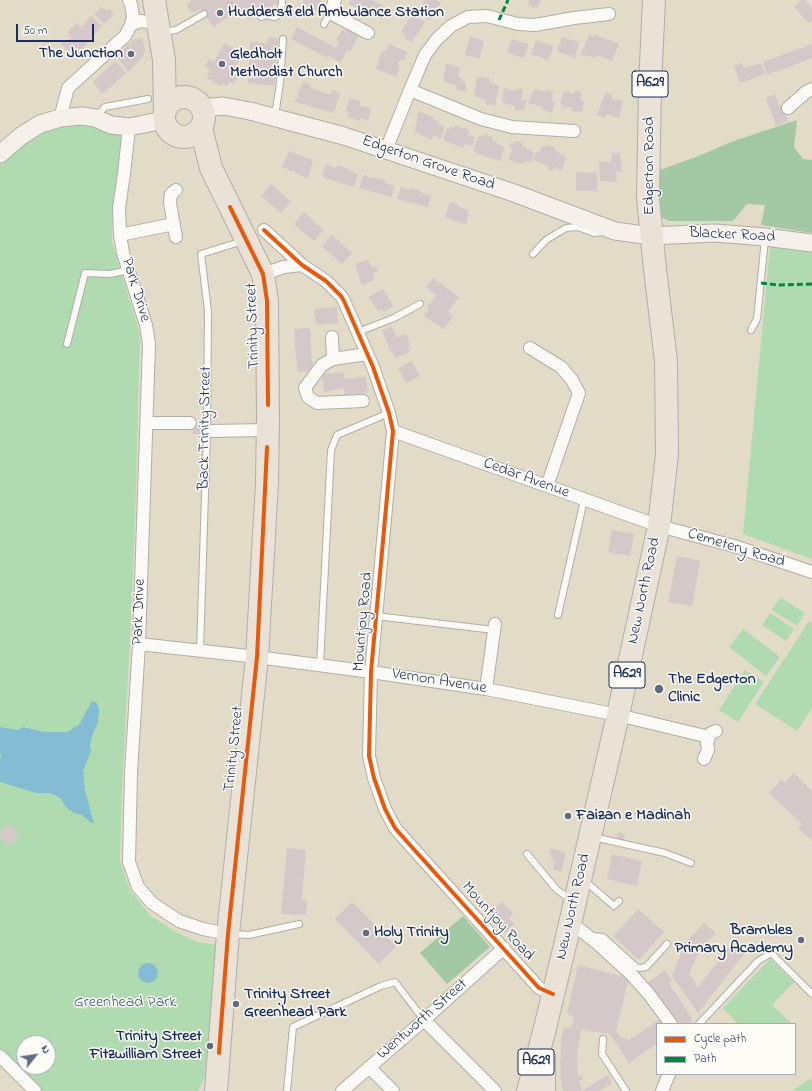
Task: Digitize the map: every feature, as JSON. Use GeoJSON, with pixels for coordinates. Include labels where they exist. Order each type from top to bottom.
{"type":"FeatureCollection","features":[{"type":"Feature","properties":{"kind":"highway"},"geometry":{"type":"LineString","coordinates":[[154,0],[164,60],[165,116],[170,131],[175,135],[193,118]]}},
{"type":"Feature","properties":{"kind":"highway","name":"Edgerton Road"},"geometry":{"type":"LineString","coordinates":[[651,236],[648,198],[650,86],[654,0]]}},
{"type":"Feature","properties":{"kind":"highway"},"geometry":{"type":"LineString","coordinates":[[164,60],[193,118]]}},
{"type":"Feature","properties":{"kind":"highway"},"geometry":{"type":"LineString","coordinates":[[165,116],[168,106],[177,99],[183,97],[193,118]]}},
{"type":"Feature","properties":{"kind":"highway","name":"Trinity Street"},"geometry":{"type":"LineString","coordinates":[[193,118],[210,168],[255,235],[267,301],[267,483],[257,657],[228,934],[216,1091]]}},
{"type":"Feature","properties":{"kind":"highway","name":"New North Road"},"geometry":{"type":"LineString","coordinates":[[528,1091],[544,1032],[590,836],[659,526],[667,454],[666,361],[651,236]]}},
{"type":"Feature","properties":{"kind":"highway","name":"New North Road"},"geometry":{"type":"LineString","coordinates":[[544,1032],[544,1091]]}},
{"type":"Feature","properties":{"kind":"street"},"geometry":{"type":"LineString","coordinates":[[60,118],[68,88],[125,36],[131,25],[133,16],[129,0]]}},
{"type":"Feature","properties":{"kind":"street"},"geometry":{"type":"LineString","coordinates":[[335,0],[330,13],[368,33]]}},
{"type":"Feature","properties":{"kind":"street"},"geometry":{"type":"LineString","coordinates":[[386,150],[425,55],[437,39],[450,26],[468,17],[487,16],[518,24],[535,25],[580,17],[609,14]]}},
{"type":"Feature","properties":{"kind":"street"},"geometry":{"type":"LineString","coordinates":[[131,25],[140,21],[149,22],[158,30]]}},
{"type":"Feature","properties":{"kind":"street"},"geometry":{"type":"LineString","coordinates":[[788,108],[806,92],[812,89]]}},
{"type":"Feature","properties":{"kind":"street"},"geometry":{"type":"LineString","coordinates":[[410,90],[480,119],[512,127],[574,131]]}},
{"type":"Feature","properties":{"kind":"street","name":"Edgerton Grove Road"},"geometry":{"type":"LineString","coordinates":[[193,118],[212,107],[223,106],[250,111],[344,136],[514,193],[615,231],[651,236]]}},
{"type":"Feature","properties":{"kind":"street"},"geometry":{"type":"LineString","coordinates":[[0,154],[21,136],[40,124],[60,118],[82,116],[95,118],[111,125],[129,127],[165,116]]}},
{"type":"Feature","properties":{"kind":"street","name":"Park Drive"},"geometry":{"type":"LineString","coordinates":[[129,127],[119,208],[120,235],[123,253],[146,325],[149,344],[148,423],[139,644],[131,773],[129,862],[138,887],[152,903],[184,923],[203,929],[228,934]]}},
{"type":"Feature","properties":{"kind":"street"},"geometry":{"type":"LineString","coordinates":[[176,190],[171,194],[170,203],[176,237]]}},
{"type":"Feature","properties":{"kind":"street","name":"Park Drive"},"geometry":{"type":"LineString","coordinates":[[120,235],[174,224]]}},
{"type":"Feature","properties":{"kind":"street","name":"Blacker Road"},"geometry":{"type":"LineString","coordinates":[[651,236],[715,233],[812,243]]}},
{"type":"Feature","properties":{"kind":"street","name":"Mountjoy Road"},"geometry":{"type":"LineString","coordinates":[[255,235],[318,275],[341,296],[348,308],[368,354],[390,413],[393,431],[371,672],[369,756],[374,778],[385,809],[395,828],[539,988],[553,994]]}},
{"type":"Feature","properties":{"kind":"street"},"geometry":{"type":"LineString","coordinates":[[263,274],[284,267],[302,265]]}},
{"type":"Feature","properties":{"kind":"street"},"geometry":{"type":"LineString","coordinates":[[332,338],[333,359]]}},
{"type":"Feature","properties":{"kind":"street"},"geometry":{"type":"LineString","coordinates":[[530,348],[561,367],[572,380],[579,393],[547,486]]}},
{"type":"Feature","properties":{"kind":"street"},"geometry":{"type":"LineString","coordinates":[[363,401],[317,402],[308,397],[304,388],[322,365],[333,359],[368,354]]}},
{"type":"Feature","properties":{"kind":"street"},"geometry":{"type":"LineString","coordinates":[[148,423],[190,423]]}},
{"type":"Feature","properties":{"kind":"street"},"geometry":{"type":"LineString","coordinates":[[207,431],[268,430]]}},
{"type":"Feature","properties":{"kind":"street","name":"Cedar Avenue"},"geometry":{"type":"LineString","coordinates":[[393,431],[659,526]]}},
{"type":"Feature","properties":{"kind":"street","name":"Cemetery Road"},"geometry":{"type":"LineString","coordinates":[[659,526],[734,546],[812,572]]}},
{"type":"Feature","properties":{"kind":"street"},"geometry":{"type":"LineString","coordinates":[[486,690],[494,627]]}},
{"type":"Feature","properties":{"kind":"street","name":"Vernon Avenue"},"geometry":{"type":"LineString","coordinates":[[139,644],[320,665],[486,690],[712,734],[707,743],[708,750],[704,759]]}},
{"type":"Feature","properties":{"kind":"street"},"geometry":{"type":"LineString","coordinates":[[572,912],[588,936],[631,974],[648,993],[670,1023]]}},
{"type":"Feature","properties":{"kind":"street","name":"Wentworth Street"},"geometry":{"type":"LineString","coordinates":[[342,1091],[504,948]]}},
{"type":"Feature","properties":{"kind":"street"},"geometry":{"type":"LineString","coordinates":[[424,1020],[495,1091]]}},
{"type":"Feature","properties":{"kind":"street"},"geometry":{"type":"LineString","coordinates":[[0,1056],[36,1091]]}},
{"type":"Feature","properties":{"kind":"street"},"geometry":{"type":"LineString","coordinates":[[369,1067],[393,1091]]}},
{"type":"Feature","properties":{"kind":"street"},"geometry":{"type":"LineString","coordinates":[[666,1082],[674,1091]]}},
{"type":"Feature","properties":{"kind":"lane"},"geometry":{"type":"LineString","coordinates":[[261,17],[265,15],[278,15],[282,0]]}},
{"type":"Feature","properties":{"kind":"lane"},"geometry":{"type":"LineString","coordinates":[[324,24],[330,13]]}},
{"type":"Feature","properties":{"kind":"lane"},"geometry":{"type":"LineString","coordinates":[[158,30],[173,31],[204,14]]}},
{"type":"Feature","properties":{"kind":"lane"},"geometry":{"type":"LineString","coordinates":[[275,118],[280,83],[283,39]]}},
{"type":"Feature","properties":{"kind":"lane"},"geometry":{"type":"LineString","coordinates":[[95,118],[105,106],[148,99]]}},
{"type":"Feature","properties":{"kind":"lane"},"geometry":{"type":"LineString","coordinates":[[533,254],[546,240],[566,228],[578,227],[599,233],[608,228]]}},
{"type":"Feature","properties":{"kind":"lane","name":"Back Trinity Street"},"geometry":{"type":"LineString","coordinates":[[200,651],[207,431],[208,311],[201,254],[255,235]]}},
{"type":"Feature","properties":{"kind":"lane"},"geometry":{"type":"LineString","coordinates":[[751,330],[758,319],[765,237]]}},
{"type":"Feature","properties":{"kind":"lane"},"geometry":{"type":"LineString","coordinates":[[67,344],[85,273],[110,274],[129,270]]}},
{"type":"Feature","properties":{"kind":"lane"},"geometry":{"type":"LineString","coordinates":[[358,332],[394,318],[420,304]]}},
{"type":"Feature","properties":{"kind":"lane"},"geometry":{"type":"LineString","coordinates":[[320,665],[331,450],[337,435],[390,413]]}},
{"type":"Feature","properties":{"kind":"lane"},"geometry":{"type":"LineString","coordinates":[[558,615],[584,500]]}},
{"type":"Feature","properties":{"kind":"lane"},"geometry":{"type":"LineString","coordinates":[[376,616],[494,627]]}},
{"type":"Feature","properties":{"kind":"lane"},"geometry":{"type":"LineString","coordinates":[[590,836],[664,853],[691,863]]}},
{"type":"Feature","properties":{"kind":"lane"},"geometry":{"type":"LineString","coordinates":[[527,854],[557,890],[572,912]]}},
{"type":"Feature","properties":{"kind":"lane"},"geometry":{"type":"LineString","coordinates":[[580,878],[614,906],[619,901]]}},
{"type":"Feature","properties":{"kind":"lane"},"geometry":{"type":"LineString","coordinates":[[228,934],[249,935],[299,924]]}},
{"type":"Feature","properties":{"kind":"lane"},"geometry":{"type":"LineString","coordinates":[[588,936],[603,937],[639,968],[646,966],[668,944]]}},
{"type":"Feature","properties":{"kind":"lane"},"geometry":{"type":"LineString","coordinates":[[699,1023],[758,961],[771,953],[812,994]]}},
{"type":"Feature","properties":{"kind":"lane"},"geometry":{"type":"LineString","coordinates":[[287,1091],[293,1027],[381,986],[395,982],[424,1020]]}},
{"type":"Feature","properties":{"kind":"lane"},"geometry":{"type":"LineString","coordinates":[[603,1039],[602,1054],[626,1091]]}},
{"type":"Feature","properties":{"kind":"green space"},"geometry":{"type":"Polygon","coordinates":[[[797,120],[794,147],[803,159],[812,160],[812,233],[761,225],[765,205],[747,204],[733,221],[669,221],[660,217],[657,171],[731,142],[797,120]]]}},
{"type":"Feature","properties":{"kind":"green space","name":"Greenhead Park"},"geometry":{"type":"Polygon","coordinates":[[[77,122],[106,128],[124,136],[113,202],[112,242],[140,334],[135,524],[122,788],[120,861],[130,890],[151,916],[176,932],[197,942],[218,945],[205,1077],[198,1091],[42,1091],[36,1082],[28,1075],[56,1075],[56,1035],[16,1035],[16,1064],[0,1049],[0,164],[24,144],[49,129],[77,122]]]}},
{"type":"Feature","properties":{"kind":"green space"},"geometry":{"type":"Polygon","coordinates":[[[770,246],[812,253],[812,559],[743,534],[770,246]]]}},
{"type":"Feature","properties":{"kind":"green space"},"geometry":{"type":"Polygon","coordinates":[[[780,597],[805,613],[797,626],[772,610],[780,597]]]}},
{"type":"Feature","properties":{"kind":"green space"},"geometry":{"type":"Polygon","coordinates":[[[770,613],[794,629],[786,641],[762,625],[770,613]]]}},
{"type":"Feature","properties":{"kind":"green space"},"geometry":{"type":"Polygon","coordinates":[[[809,621],[812,623],[812,708],[797,731],[755,704],[809,621]]]}},
{"type":"Feature","properties":{"kind":"green space"},"geometry":{"type":"Polygon","coordinates":[[[743,629],[780,657],[766,676],[729,647],[743,629]]]}},
{"type":"Feature","properties":{"kind":"green space"},"geometry":{"type":"Polygon","coordinates":[[[745,670],[764,682],[738,722],[719,710],[745,670]]]}},
{"type":"Feature","properties":{"kind":"green space"},"geometry":{"type":"Polygon","coordinates":[[[463,916],[490,947],[447,984],[420,953],[463,916]]]}},
{"type":"Feature","properties":{"kind":"green space"},"geometry":{"type":"Polygon","coordinates":[[[770,959],[794,982],[772,1005],[791,1023],[737,1023],[723,1008],[770,959]]]}},
{"type":"Feature","properties":{"kind":"green space"},"geometry":{"type":"Polygon","coordinates":[[[811,1078],[812,1091],[792,1091],[811,1078]]]}},
{"type":"Feature","properties":{"kind":"water"},"geometry":{"type":"Polygon","coordinates":[[[92,701],[97,703],[99,709],[98,722],[92,736],[90,745],[91,751],[83,771],[85,790],[94,823],[91,823],[82,815],[74,813],[66,807],[60,798],[50,793],[36,793],[0,782],[0,727],[18,730],[23,727],[44,732],[67,732],[79,725],[92,701]]]}},
{"type":"Feature","properties":{"kind":"water"},"geometry":{"type":"Polygon","coordinates":[[[148,963],[155,966],[158,973],[155,980],[148,983],[141,980],[138,973],[141,966],[148,963]]]}},
{"type":"Feature","properties":{"kind":"building","name":"Huddersfield Ambulance Station"},"geometry":{"type":"Polygon","coordinates":[[[192,0],[278,0],[279,2],[248,20],[241,9],[213,27],[201,9],[191,12],[187,6],[192,0]]]}},
{"type":"Feature","properties":{"kind":"building"},"geometry":{"type":"Polygon","coordinates":[[[304,0],[321,0],[318,6],[320,7],[318,11],[302,3],[304,0]]]}},
{"type":"Feature","properties":{"kind":"building"},"geometry":{"type":"Polygon","coordinates":[[[350,0],[372,0],[384,6],[377,18],[348,4],[350,0]]]}},
{"type":"Feature","properties":{"kind":"building"},"geometry":{"type":"Polygon","coordinates":[[[425,0],[437,0],[441,3],[430,20],[421,16],[422,14],[418,12],[425,0]]]}},
{"type":"Feature","properties":{"kind":"building"},"geometry":{"type":"Polygon","coordinates":[[[529,0],[541,0],[537,8],[528,5],[529,0]]]}},
{"type":"Feature","properties":{"kind":"building"},"geometry":{"type":"Polygon","coordinates":[[[801,0],[805,0],[812,8],[812,20],[809,23],[794,7],[801,0]]]}},
{"type":"Feature","properties":{"kind":"building"},"geometry":{"type":"Polygon","coordinates":[[[101,7],[111,10],[113,13],[113,16],[104,24],[94,14],[101,7]]]}},
{"type":"Feature","properties":{"kind":"building"},"geometry":{"type":"Polygon","coordinates":[[[412,14],[425,22],[412,42],[404,38],[406,34],[401,32],[412,14]]]}},
{"type":"Feature","properties":{"kind":"building"},"geometry":{"type":"Polygon","coordinates":[[[91,16],[102,26],[75,57],[61,44],[63,41],[66,43],[72,37],[67,32],[77,23],[81,27],[91,16]]]}},
{"type":"Feature","properties":{"kind":"building"},"geometry":{"type":"Polygon","coordinates":[[[297,27],[336,48],[339,42],[336,40],[343,29],[345,31],[347,27],[360,33],[350,52],[347,50],[341,63],[291,39],[297,27]]]}},
{"type":"Feature","properties":{"kind":"building"},"geometry":{"type":"Polygon","coordinates":[[[589,34],[595,37],[596,35],[619,44],[612,61],[597,55],[595,58],[581,54],[589,34]]]}},
{"type":"Feature","properties":{"kind":"building"},"geometry":{"type":"Polygon","coordinates":[[[470,36],[484,41],[479,59],[465,55],[470,36]]]}},
{"type":"Feature","properties":{"kind":"building"},"geometry":{"type":"Polygon","coordinates":[[[268,37],[278,39],[275,86],[248,83],[250,42],[267,43],[268,37]]]}},
{"type":"Feature","properties":{"kind":"building"},"geometry":{"type":"Polygon","coordinates":[[[562,37],[579,42],[575,58],[557,51],[562,37]]]}},
{"type":"Feature","properties":{"kind":"building","name":"The Junction"},"geometry":{"type":"Polygon","coordinates":[[[142,38],[145,51],[141,59],[128,72],[116,56],[126,47],[125,46],[133,42],[133,39],[142,38]]]}},
{"type":"Feature","properties":{"kind":"building"},"geometry":{"type":"Polygon","coordinates":[[[512,39],[529,44],[524,58],[507,53],[512,39]]]}},
{"type":"Feature","properties":{"kind":"building"},"geometry":{"type":"Polygon","coordinates":[[[536,40],[554,47],[548,60],[531,54],[536,40]]]}},
{"type":"Feature","properties":{"kind":"building","name":"Gledholt Methodist Church"},"geometry":{"type":"Polygon","coordinates":[[[224,43],[243,53],[232,74],[238,77],[234,84],[229,82],[227,86],[223,83],[221,86],[207,79],[210,69],[205,67],[209,59],[214,62],[224,43]]]}},
{"type":"Feature","properties":{"kind":"building"},"geometry":{"type":"Polygon","coordinates":[[[389,44],[407,52],[404,60],[400,59],[398,65],[400,66],[396,77],[376,69],[382,51],[385,51],[389,44]]]}},
{"type":"Feature","properties":{"kind":"building"},"geometry":{"type":"Polygon","coordinates":[[[812,44],[812,58],[767,75],[763,62],[812,44]]]}},
{"type":"Feature","properties":{"kind":"building"},"geometry":{"type":"Polygon","coordinates":[[[115,61],[126,73],[105,92],[101,93],[93,82],[115,61]]]}},
{"type":"Feature","properties":{"kind":"building"},"geometry":{"type":"Polygon","coordinates":[[[742,63],[744,68],[761,63],[765,74],[740,83],[734,66],[742,63]]]}},
{"type":"Feature","properties":{"kind":"building"},"geometry":{"type":"Polygon","coordinates":[[[446,64],[460,67],[458,77],[462,78],[462,81],[466,82],[466,92],[456,89],[456,85],[443,82],[446,64]]]}},
{"type":"Feature","properties":{"kind":"building"},"geometry":{"type":"Polygon","coordinates":[[[477,76],[490,79],[489,82],[499,86],[495,106],[486,104],[486,100],[474,96],[477,76]]]}},
{"type":"Feature","properties":{"kind":"building"},"geometry":{"type":"Polygon","coordinates":[[[303,82],[311,84],[310,88],[330,95],[332,90],[340,93],[334,113],[295,102],[303,82]]]}},
{"type":"Feature","properties":{"kind":"building"},"geometry":{"type":"Polygon","coordinates":[[[504,88],[516,91],[517,89],[523,89],[521,100],[526,100],[524,110],[514,110],[514,105],[504,104],[505,103],[502,102],[504,88]]]}},
{"type":"Feature","properties":{"kind":"building"},"geometry":{"type":"Polygon","coordinates":[[[534,89],[545,92],[546,89],[553,92],[552,101],[555,102],[552,113],[543,110],[543,107],[528,103],[534,89]]]}},
{"type":"Feature","properties":{"kind":"building"},"geometry":{"type":"Polygon","coordinates":[[[575,90],[582,92],[580,99],[584,102],[582,112],[572,111],[572,107],[563,107],[563,105],[560,104],[564,91],[574,94],[575,90]]]}},
{"type":"Feature","properties":{"kind":"building"},"geometry":{"type":"Polygon","coordinates":[[[606,92],[612,95],[611,98],[616,101],[617,99],[623,101],[619,118],[607,114],[605,118],[597,115],[606,92]]]}},
{"type":"Feature","properties":{"kind":"building"},"geometry":{"type":"Polygon","coordinates":[[[775,94],[779,106],[782,105],[788,121],[776,126],[766,98],[775,94]]]}},
{"type":"Feature","properties":{"kind":"building"},"geometry":{"type":"Polygon","coordinates":[[[349,98],[360,101],[360,106],[371,108],[368,121],[361,118],[360,121],[347,117],[349,112],[346,111],[349,98]]]}},
{"type":"Feature","properties":{"kind":"building"},"geometry":{"type":"Polygon","coordinates":[[[418,111],[433,117],[433,120],[439,121],[438,124],[445,126],[441,139],[433,136],[432,140],[415,132],[418,111]]]}},
{"type":"Feature","properties":{"kind":"building"},"geometry":{"type":"Polygon","coordinates":[[[455,125],[469,130],[468,135],[474,137],[473,146],[465,144],[463,148],[443,140],[447,128],[449,129],[451,126],[454,127],[455,125]]]}},
{"type":"Feature","properties":{"kind":"building"},"geometry":{"type":"Polygon","coordinates":[[[484,134],[493,137],[492,140],[504,147],[500,161],[473,152],[479,135],[483,137],[484,134]]]}},
{"type":"Feature","properties":{"kind":"building"},"geometry":{"type":"Polygon","coordinates":[[[515,141],[523,143],[522,146],[534,152],[532,162],[525,161],[522,164],[509,160],[512,148],[509,147],[510,143],[513,144],[515,141]]]}},
{"type":"Feature","properties":{"kind":"building"},"geometry":{"type":"Polygon","coordinates":[[[542,145],[546,147],[547,145],[554,147],[554,150],[560,152],[559,154],[566,157],[562,170],[554,167],[553,171],[548,169],[549,166],[533,160],[536,152],[539,153],[542,145]]]}},
{"type":"Feature","properties":{"kind":"building"},"geometry":{"type":"Polygon","coordinates":[[[289,151],[313,160],[308,178],[282,167],[289,151]]]}},
{"type":"Feature","properties":{"kind":"building"},"geometry":{"type":"Polygon","coordinates":[[[612,153],[620,153],[622,172],[616,171],[617,182],[600,181],[599,161],[611,162],[612,153]]]}},
{"type":"Feature","properties":{"kind":"building"},"geometry":{"type":"Polygon","coordinates":[[[326,164],[336,168],[337,165],[358,174],[354,187],[322,177],[326,164]]]}},
{"type":"Feature","properties":{"kind":"building"},"geometry":{"type":"Polygon","coordinates":[[[576,172],[597,173],[597,191],[576,191],[576,172]]]}},
{"type":"Feature","properties":{"kind":"building"},"geometry":{"type":"Polygon","coordinates":[[[364,175],[373,179],[373,177],[386,180],[385,183],[395,186],[391,197],[359,188],[364,175]]]}},
{"type":"Feature","properties":{"kind":"building"},"geometry":{"type":"Polygon","coordinates":[[[271,184],[291,202],[281,213],[261,196],[271,184]]]}},
{"type":"Feature","properties":{"kind":"building"},"geometry":{"type":"Polygon","coordinates":[[[401,187],[410,190],[411,188],[422,191],[421,193],[431,196],[428,207],[397,199],[401,187]]]}},
{"type":"Feature","properties":{"kind":"building"},"geometry":{"type":"Polygon","coordinates":[[[450,202],[458,204],[458,206],[469,211],[466,224],[445,217],[450,202]]]}},
{"type":"Feature","properties":{"kind":"building"},"geometry":{"type":"Polygon","coordinates":[[[304,212],[324,230],[314,241],[294,224],[304,212]]]}},
{"type":"Feature","properties":{"kind":"building"},"geometry":{"type":"Polygon","coordinates":[[[332,235],[352,253],[342,264],[322,246],[332,235]]]}},
{"type":"Feature","properties":{"kind":"building"},"geometry":{"type":"Polygon","coordinates":[[[368,260],[371,267],[377,267],[378,270],[373,274],[375,280],[362,285],[355,264],[368,260]]]}},
{"type":"Feature","properties":{"kind":"building"},"geometry":{"type":"Polygon","coordinates":[[[433,278],[459,297],[448,312],[453,316],[444,329],[424,316],[429,309],[427,308],[436,295],[426,288],[433,278]]]}},
{"type":"Feature","properties":{"kind":"building"},"geometry":{"type":"Polygon","coordinates":[[[383,289],[393,306],[384,312],[382,309],[378,311],[369,297],[383,289]]]}},
{"type":"Feature","properties":{"kind":"building"},"geometry":{"type":"Polygon","coordinates":[[[337,307],[338,323],[316,325],[314,309],[337,307]]]}},
{"type":"Feature","properties":{"kind":"building"},"geometry":{"type":"Polygon","coordinates":[[[392,327],[396,337],[406,334],[411,348],[408,349],[410,352],[395,358],[393,352],[391,353],[382,330],[392,327]]]}},
{"type":"Feature","properties":{"kind":"building"},"geometry":{"type":"Polygon","coordinates":[[[310,328],[314,371],[298,372],[294,342],[294,329],[310,328]]]}},
{"type":"Feature","properties":{"kind":"building"},"geometry":{"type":"Polygon","coordinates":[[[412,361],[420,376],[406,383],[398,368],[412,361]]]}},
{"type":"Feature","properties":{"kind":"building"},"geometry":{"type":"Polygon","coordinates":[[[344,372],[345,379],[366,377],[368,393],[345,395],[344,388],[324,392],[322,374],[344,372]]]}},
{"type":"Feature","properties":{"kind":"building"},"geometry":{"type":"Polygon","coordinates":[[[192,425],[203,425],[203,434],[193,434],[192,425]]]}},
{"type":"Feature","properties":{"kind":"building"},"geometry":{"type":"Polygon","coordinates":[[[612,530],[634,534],[630,556],[608,552],[612,530]]]}},
{"type":"Feature","properties":{"kind":"building"},"geometry":{"type":"Polygon","coordinates":[[[677,556],[700,561],[692,606],[668,602],[677,556]]]}},
{"type":"Feature","properties":{"kind":"building"},"geometry":{"type":"Polygon","coordinates":[[[794,773],[812,791],[812,841],[798,828],[802,824],[769,793],[782,779],[784,783],[794,773]]]}},
{"type":"Feature","properties":{"kind":"building"},"geometry":{"type":"Polygon","coordinates":[[[5,826],[13,826],[18,831],[16,842],[13,844],[5,844],[0,839],[0,831],[5,826]]]}},
{"type":"Feature","properties":{"kind":"building"},"geometry":{"type":"Polygon","coordinates":[[[618,832],[625,834],[624,841],[616,839],[618,832]]]}},
{"type":"Feature","properties":{"kind":"building"},"geometry":{"type":"Polygon","coordinates":[[[287,848],[306,850],[302,899],[307,900],[306,915],[281,914],[287,848]]]}},
{"type":"Feature","properties":{"kind":"building"},"geometry":{"type":"Polygon","coordinates":[[[551,848],[566,853],[561,872],[553,869],[555,861],[551,860],[553,856],[549,855],[551,848]]]}},
{"type":"Feature","properties":{"kind":"building"},"geometry":{"type":"Polygon","coordinates":[[[612,854],[642,861],[637,886],[607,879],[612,854]]]}},
{"type":"Feature","properties":{"kind":"building","name":"Holy Trinity"},"geometry":{"type":"Polygon","coordinates":[[[352,902],[396,946],[379,964],[335,919],[352,902]]]}},
{"type":"Feature","properties":{"kind":"building"},"geometry":{"type":"Polygon","coordinates":[[[502,902],[513,914],[509,918],[514,924],[505,933],[488,914],[502,902]]]}},
{"type":"Feature","properties":{"kind":"building"},"geometry":{"type":"Polygon","coordinates":[[[638,909],[664,932],[639,960],[613,936],[638,909]]]}},
{"type":"Feature","properties":{"kind":"building"},"geometry":{"type":"Polygon","coordinates":[[[704,923],[716,933],[699,951],[689,974],[698,987],[731,945],[744,954],[698,1013],[672,976],[685,943],[704,923]]]}},
{"type":"Feature","properties":{"kind":"building"},"geometry":{"type":"Polygon","coordinates":[[[578,965],[629,978],[616,1031],[620,1037],[629,1040],[663,1017],[667,1023],[656,1023],[656,1044],[629,1063],[610,1034],[581,1030],[577,1064],[578,1075],[582,1075],[583,1080],[579,1080],[582,1091],[563,1091],[560,1074],[561,1039],[564,1027],[571,1028],[574,1017],[567,1013],[578,965]]]}},
{"type":"Feature","properties":{"kind":"building"},"geometry":{"type":"Polygon","coordinates":[[[665,970],[672,981],[669,983],[692,1018],[691,1023],[676,1023],[647,983],[665,970]]]}},
{"type":"Feature","properties":{"kind":"building"},"geometry":{"type":"Polygon","coordinates":[[[608,1075],[612,1083],[599,1091],[582,1091],[608,1075]]]}},
{"type":"Feature","properties":{"kind":"marked path"},"geometry":{"type":"LineString","coordinates":[[499,20],[508,0]]}},
{"type":"Feature","properties":{"kind":"marked path"},"geometry":{"type":"LineString","coordinates":[[761,283],[777,285],[812,284]]}},
{"type":"Feature","properties":{"kind":"cycle path"},"geometry":{"type":"LineString","coordinates":[[230,207],[263,274],[267,301],[268,405]]}},
{"type":"Feature","properties":{"kind":"cycle path"},"geometry":{"type":"LineString","coordinates":[[264,230],[302,265],[326,281],[341,296],[373,367],[389,413],[393,431],[371,672],[369,756],[374,778],[385,809],[395,828],[539,988],[553,994]]}},
{"type":"Feature","properties":{"kind":"cycle path"},"geometry":{"type":"LineString","coordinates":[[219,1053],[228,934],[257,657],[267,447]]}},
{"type":"Feature","properties":{"kind":"place","name":"Huddersfield Ambulance Station"},"geometry":{"type":"Point","coordinates":[220,13]}},
{"type":"Feature","properties":{"kind":"place","name":"The Junction"},"geometry":{"type":"Point","coordinates":[131,54]}},
{"type":"Feature","properties":{"kind":"place","name":"Gledholt Methodist Church"},"geometry":{"type":"Point","coordinates":[222,64]}},
{"type":"Feature","properties":{"kind":"place","name":"The Edgerton Clinic"},"geometry":{"type":"Point","coordinates":[659,689]}},
{"type":"Feature","properties":{"kind":"place","name":"Faizan e Madinah"},"geometry":{"type":"Point","coordinates":[568,816]}},
{"type":"Feature","properties":{"kind":"place","name":"Holy Trinity"},"geometry":{"type":"Point","coordinates":[366,933]}},
{"type":"Feature","properties":{"kind":"place","name":"Brambles Primary Academy"},"geometry":{"type":"Point","coordinates":[801,940]}},
{"type":"Feature","properties":{"kind":"place","name":"Trinity Street Greenhead Park"},"geometry":{"type":"Point","coordinates":[236,1004]}},
{"type":"Feature","properties":{"kind":"place","name":"Trinity Street Fitzwilliam Street"},"geometry":{"type":"Point","coordinates":[210,1046]}}]}
